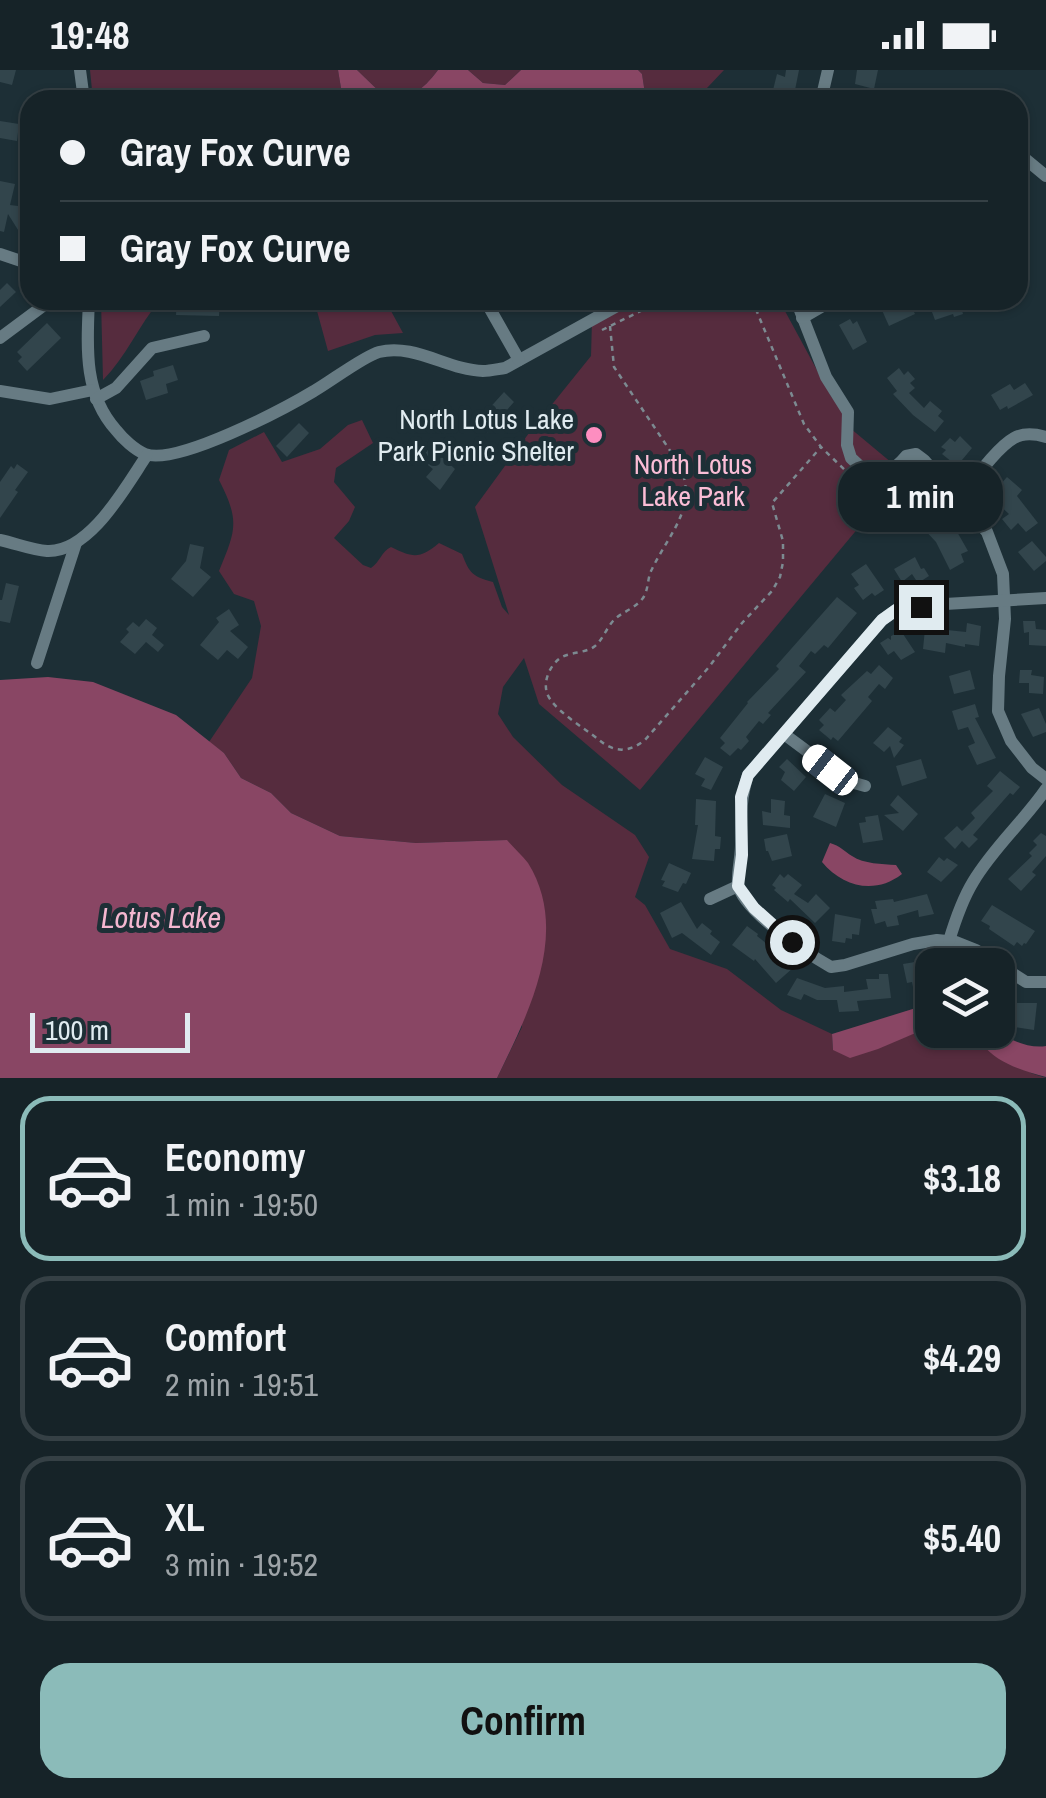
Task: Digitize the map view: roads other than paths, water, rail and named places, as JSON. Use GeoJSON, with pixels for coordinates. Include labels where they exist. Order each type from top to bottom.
{"type":"FeatureCollection","features":[{"type":"Feature","properties":{"kind":"street"},"geometry":{"type":"LineString","coordinates":[[0,338],[38,310]]}},
{"type":"Feature","properties":{"kind":"street"},"geometry":{"type":"LineString","coordinates":[[89,310],[87,350],[94,394],[107,420],[123,438],[147,455],[172,455],[282,410],[374,354],[394,350],[483,371],[505,368],[610,310]]}},
{"type":"Feature","properties":{"kind":"street"},"geometry":{"type":"LineString","coordinates":[[490,310],[520,360]]}},
{"type":"Feature","properties":{"kind":"street"},"geometry":{"type":"LineString","coordinates":[[799,310],[826,377],[848,412],[847,445],[852,458],[865,471],[886,472],[906,456],[916,454],[987,532],[1003,574],[998,711],[1011,741],[1046,779]]}},
{"type":"Feature","properties":{"kind":"street"},"geometry":{"type":"LineString","coordinates":[[802,318],[816,310]]}},
{"type":"Feature","properties":{"kind":"street"},"geometry":{"type":"LineString","coordinates":[[0,391],[50,399],[94,394],[116,388],[152,348],[204,336]]}},
{"type":"Feature","properties":{"kind":"street"},"geometry":{"type":"LineString","coordinates":[[959,499],[1012,438],[1046,436]]}},
{"type":"Feature","properties":{"kind":"street"},"geometry":{"type":"LineString","coordinates":[[0,540],[50,551],[76,543],[100,520],[147,455]]}},
{"type":"Feature","properties":{"kind":"street"},"geometry":{"type":"LineString","coordinates":[[38,663],[76,543]]}},
{"type":"Feature","properties":{"kind":"street"},"geometry":{"type":"LineString","coordinates":[[1046,598],[896,610],[882,620],[748,775],[741,797],[738,886],[766,920],[831,967],[937,940],[976,950],[1026,982],[1046,982]]}},
{"type":"Feature","properties":{"kind":"street"},"geometry":{"type":"LineString","coordinates":[[784,734],[847,781],[865,786]]}},
{"type":"Feature","properties":{"kind":"street"},"geometry":{"type":"LineString","coordinates":[[948,941],[971,885],[1046,788]]}},
{"type":"Feature","properties":{"kind":"street"},"geometry":{"type":"LineString","coordinates":[[710,899],[738,886]]}},
{"type":"Feature","properties":{"kind":"water"},"geometry":{"type":"Polygon","coordinates":[[[338,70],[357,70],[378,90],[341,90],[338,70]]]}},
{"type":"Feature","properties":{"kind":"water"},"geometry":{"type":"Polygon","coordinates":[[[438,70],[468,70],[483,83],[505,85],[521,70],[638,70],[644,90],[418,90],[438,70]]]}},
{"type":"Feature","properties":{"kind":"water","name":"Lotus Lake"},"geometry":{"type":"Polygon","coordinates":[[[48,677],[93,682],[176,715],[224,753],[241,778],[271,793],[291,813],[340,836],[416,843],[507,840],[528,863],[540,889],[546,917],[545,944],[532,1000],[497,1078],[0,1078],[0,680],[48,677]]]}},
{"type":"Feature","properties":{"kind":"water"},"geometry":{"type":"Polygon","coordinates":[[[830,843],[862,861],[896,865],[902,874],[892,881],[870,886],[849,882],[822,862],[830,843]]]}},
{"type":"Feature","properties":{"kind":"water"},"geometry":{"type":"Polygon","coordinates":[[[915,1008],[915,1033],[850,1058],[833,1050],[832,1034],[915,1008]]]}},
{"type":"Feature","properties":{"kind":"water"},"geometry":{"type":"Polygon","coordinates":[[[1015,1040],[1046,1046],[1046,1077],[1011,1065],[985,1048],[1015,1048],[1015,1040]]]}},
{"type":"Feature","properties":{"kind":"place","name":"North Lotus Lake Park Picnic Shelter"},"geometry":{"type":"Point","coordinates":[594,435]}},
{"type":"Feature","properties":{"kind":"park label","name":"North Lotus Lake Park"},"geometry":{"type":"Point","coordinates":[693,480]}}]}
